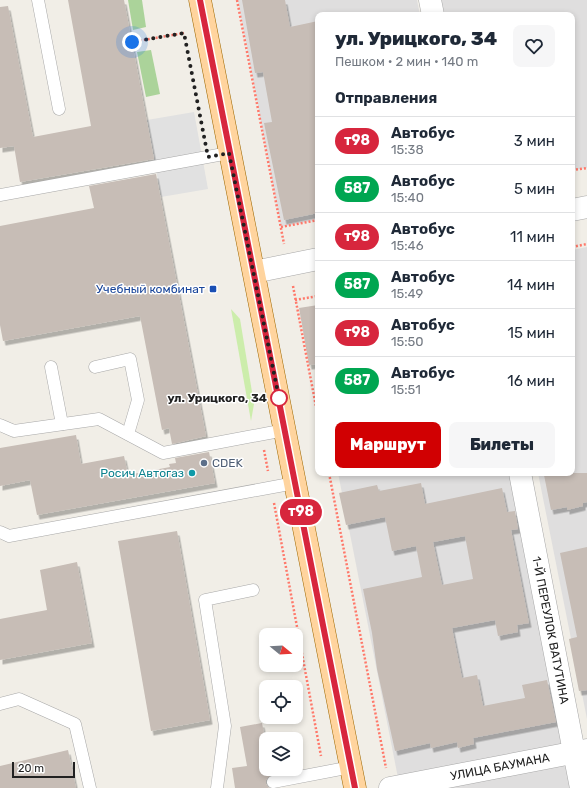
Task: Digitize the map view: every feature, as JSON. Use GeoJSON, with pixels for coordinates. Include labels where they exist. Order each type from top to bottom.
{"type":"FeatureCollection","features":[{"type":"Feature","properties":{"kind":"main road"},"geometry":{"type":"LineString","coordinates":[[200,0],[355,788]]}},
{"type":"Feature","properties":{"kind":"street"},"geometry":{"type":"LineString","coordinates":[[430,0],[432,12]]}},
{"type":"Feature","properties":{"kind":"street"},"geometry":{"type":"LineString","coordinates":[[575,209],[587,207]]}},
{"type":"Feature","properties":{"kind":"street"},"geometry":{"type":"LineString","coordinates":[[254,272],[315,260]]}},
{"type":"Feature","properties":{"kind":"street","name":"1-Й ПЕРЕУЛОК ВАТУТИНА"},"geometry":{"type":"LineString","coordinates":[[521,476],[581,752],[581,788]]}},
{"type":"Feature","properties":{"kind":"street","name":"УЛИЦА БАУМАНА"},"geometry":{"type":"LineString","coordinates":[[390,788],[581,752]]}},
{"type":"Feature","properties":{"kind":"lane"},"geometry":{"type":"LineString","coordinates":[[38,0],[59,109]]}},
{"type":"Feature","properties":{"kind":"lane"},"geometry":{"type":"LineString","coordinates":[[0,195],[229,153]]}},
{"type":"Feature","properties":{"kind":"lane"},"geometry":{"type":"LineString","coordinates":[[95,367],[130,359],[138,400],[128,434]]}},
{"type":"Feature","properties":{"kind":"lane"},"geometry":{"type":"LineString","coordinates":[[51,367],[62,424]]}},
{"type":"Feature","properties":{"kind":"lane"},"geometry":{"type":"LineString","coordinates":[[0,425],[14,432],[99,419],[163,453],[285,430]]}},
{"type":"Feature","properties":{"kind":"lane"},"geometry":{"type":"LineString","coordinates":[[0,532],[9,536],[295,483]]}},
{"type":"Feature","properties":{"kind":"lane"},"geometry":{"type":"LineString","coordinates":[[217,788],[226,726],[205,600],[253,590]]}},
{"type":"Feature","properties":{"kind":"lane"},"geometry":{"type":"LineString","coordinates":[[0,704],[19,699],[75,724],[90,788]]}},
{"type":"Feature","properties":{"kind":"lane"},"geometry":{"type":"LineString","coordinates":[[273,782],[351,767]]}},
{"type":"Feature","properties":{"kind":"path"},"geometry":{"type":"LineString","coordinates":[[237,0],[315,402]]}},
{"type":"Feature","properties":{"kind":"path"},"geometry":{"type":"LineString","coordinates":[[183,26],[186,40]]}},
{"type":"Feature","properties":{"kind":"path"},"geometry":{"type":"LineString","coordinates":[[132,42],[184,33]]}},
{"type":"Feature","properties":{"kind":"path"},"geometry":{"type":"LineString","coordinates":[[575,170],[587,168]]}},
{"type":"Feature","properties":{"kind":"path"},"geometry":{"type":"LineString","coordinates":[[281,227],[315,221]]}},
{"type":"Feature","properties":{"kind":"path"},"geometry":{"type":"LineString","coordinates":[[575,246],[587,244]]}},
{"type":"Feature","properties":{"kind":"path"},"geometry":{"type":"LineString","coordinates":[[295,300],[315,297]]}},
{"type":"Feature","properties":{"kind":"path"},"geometry":{"type":"LineString","coordinates":[[261,434],[324,772]]}},
{"type":"Feature","properties":{"kind":"path"},"geometry":{"type":"LineString","coordinates":[[330,476],[390,788]]}},
{"type":"Feature","properties":{"kind":"shaded area"},"geometry":{"type":"Polygon","coordinates":[[[238,0],[417,0],[419,12],[315,12],[315,221],[281,227],[238,0]]]}},
{"type":"Feature","properties":{"kind":"shaded area"},"geometry":{"type":"Polygon","coordinates":[[[439,0],[587,0],[587,168],[575,170],[575,12],[441,12],[439,0]]]}},
{"type":"Feature","properties":{"kind":"shaded area"},"geometry":{"type":"Polygon","coordinates":[[[194,112],[208,189],[161,197],[147,120],[194,112]]]}},
{"type":"Feature","properties":{"kind":"shaded area"},"geometry":{"type":"Polygon","coordinates":[[[587,247],[587,719],[539,476],[575,476],[575,249],[587,247]]]}},
{"type":"Feature","properties":{"kind":"shaded area"},"geometry":{"type":"Polygon","coordinates":[[[339,476],[512,476],[572,788],[400,788],[339,476]]]}},
{"type":"Feature","properties":{"kind":"green space"},"geometry":{"type":"Polygon","coordinates":[[[128,0],[142,0],[146,27],[133,30],[128,0]]]}},
{"type":"Feature","properties":{"kind":"green space"},"geometry":{"type":"Polygon","coordinates":[[[151,50],[160,94],[146,97],[137,52],[151,50]]]}},
{"type":"Feature","properties":{"kind":"green space"},"geometry":{"type":"Polygon","coordinates":[[[231,309],[240,319],[254,404],[251,421],[231,309]]]}},
{"type":"Feature","properties":{"kind":"building"},"geometry":{"type":"Polygon","coordinates":[[[68,0],[124,0],[154,159],[20,182],[14,146],[0,148],[0,7],[8,6],[33,137],[91,126],[68,0]]]}},
{"type":"Feature","properties":{"kind":"building"},"geometry":{"type":"Polygon","coordinates":[[[242,0],[285,0],[290,27],[315,22],[315,214],[284,220],[264,123],[272,122],[263,72],[255,73],[242,0]]]}},
{"type":"Feature","properties":{"kind":"building"},"geometry":{"type":"Polygon","coordinates":[[[156,174],[206,436],[172,444],[169,428],[162,430],[140,316],[3,341],[0,325],[0,226],[94,208],[89,186],[156,174]]]}},
{"type":"Feature","properties":{"kind":"building"},"geometry":{"type":"Polygon","coordinates":[[[315,305],[315,364],[309,365],[299,308],[315,305]]]}},
{"type":"Feature","properties":{"kind":"building"},"geometry":{"type":"Polygon","coordinates":[[[76,435],[81,464],[124,456],[128,475],[170,467],[169,464],[176,463],[175,458],[209,452],[215,483],[37,515],[30,480],[0,486],[0,448],[76,435]]]}},
{"type":"Feature","properties":{"kind":"building"},"geometry":{"type":"Polygon","coordinates":[[[575,473],[587,473],[587,502],[583,503],[583,506],[567,510],[567,507],[551,510],[544,476],[575,476],[575,473]]]}},
{"type":"Feature","properties":{"kind":"building"},"geometry":{"type":"Polygon","coordinates":[[[421,483],[425,504],[502,488],[507,512],[515,511],[518,529],[511,530],[529,623],[517,625],[518,632],[498,636],[495,620],[452,628],[462,678],[477,675],[483,706],[525,698],[522,685],[547,680],[556,722],[473,738],[474,744],[458,748],[457,742],[431,748],[430,743],[395,751],[377,669],[372,633],[363,589],[422,577],[416,546],[392,551],[385,517],[346,525],[339,493],[377,485],[379,491],[421,483]],[[465,536],[433,542],[442,585],[473,579],[465,536]]]}},
{"type":"Feature","properties":{"kind":"building"},"geometry":{"type":"Polygon","coordinates":[[[177,531],[210,720],[151,731],[118,541],[177,531]]]}},
{"type":"Feature","properties":{"kind":"building"},"geometry":{"type":"Polygon","coordinates":[[[587,547],[587,690],[579,691],[569,639],[577,637],[560,553],[587,547]]]}},
{"type":"Feature","properties":{"kind":"building"},"geometry":{"type":"Polygon","coordinates":[[[77,562],[92,643],[0,660],[0,619],[47,610],[40,570],[77,562]]]}},
{"type":"Feature","properties":{"kind":"building"},"geometry":{"type":"Polygon","coordinates":[[[262,724],[264,732],[259,732],[259,776],[271,776],[266,780],[266,784],[269,788],[235,788],[232,768],[247,766],[240,727],[262,724]]]}},
{"type":"Feature","properties":{"kind":"building"},"geometry":{"type":"Polygon","coordinates":[[[68,750],[76,788],[0,788],[0,766],[68,750]]]}},
{"type":"Feature","properties":{"kind":"bus line","name":"т98"},"geometry":{"type":"LineString","coordinates":[[200,0],[355,788]]}},
{"type":"Feature","properties":{"kind":"place","name":"Учебный комбинат"},"geometry":{"type":"Point","coordinates":[213,289]}},
{"type":"Feature","properties":{"kind":"place","name":"ул. Урицкого, 34"},"geometry":{"type":"Point","coordinates":[279,398]}},
{"type":"Feature","properties":{"kind":"place","name":"CDEK"},"geometry":{"type":"Point","coordinates":[204,463]}},
{"type":"Feature","properties":{"kind":"place","name":"Росич Автогаз"},"geometry":{"type":"Point","coordinates":[192,473]}},
{"type":"Feature","properties":{"kind":"route"},"geometry":{"type":"LineString","coordinates":[[132,42],[184,33],[208,157],[229,153],[279,398]]}}]}
